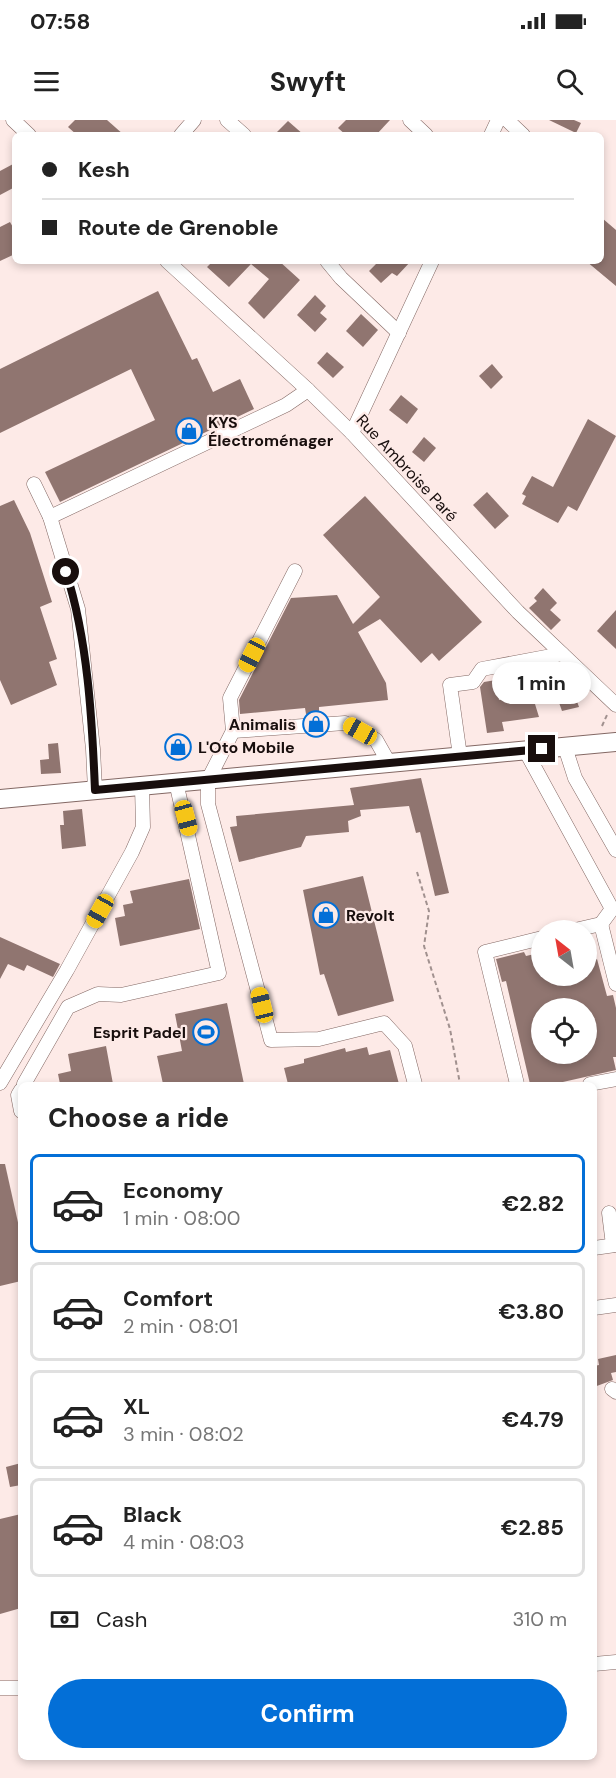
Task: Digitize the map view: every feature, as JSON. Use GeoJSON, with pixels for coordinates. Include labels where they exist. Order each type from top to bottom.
{"type":"FeatureCollection","features":[{"type":"Feature","properties":{"kind":"main road"},"geometry":{"type":"LineString","coordinates":[[0,799],[610,743]]}},
{"type":"Feature","properties":{"kind":"street"},"geometry":{"type":"LineString","coordinates":[[13,120],[26,132]]}},
{"type":"Feature","properties":{"kind":"street"},"geometry":{"type":"LineString","coordinates":[[184,132],[194,120]]}},
{"type":"Feature","properties":{"kind":"street"},"geometry":{"type":"LineString","coordinates":[[227,120],[241,132]]}},
{"type":"Feature","properties":{"kind":"street"},"geometry":{"type":"LineString","coordinates":[[410,120],[423,132]]}},
{"type":"Feature","properties":{"kind":"street"},"geometry":{"type":"LineString","coordinates":[[507,120],[520,132]]}},
{"type":"Feature","properties":{"kind":"street","name":"Rue Ambroise Paré"},"geometry":{"type":"LineString","coordinates":[[170,264],[352,433],[518,612],[613,708]]}},
{"type":"Feature","properties":{"kind":"street"},"geometry":{"type":"LineString","coordinates":[[329,264],[341,278],[399,333]]}},
{"type":"Feature","properties":{"kind":"street"},"geometry":{"type":"LineString","coordinates":[[352,433],[431,264]]}},
{"type":"Feature","properties":{"kind":"street"},"geometry":{"type":"LineString","coordinates":[[50,517],[286,405],[308,390]]}},
{"type":"Feature","properties":{"kind":"street"},"geometry":{"type":"LineString","coordinates":[[34,484],[50,517],[78,609],[93,749],[95,790]]}},
{"type":"Feature","properties":{"kind":"street"},"geometry":{"type":"LineString","coordinates":[[295,571],[230,698],[233,731],[208,780],[208,804],[271,1040],[319,1039],[384,1023],[405,1046],[414,1082]]}},
{"type":"Feature","properties":{"kind":"street"},"geometry":{"type":"LineString","coordinates":[[460,756],[450,685],[473,682],[482,669],[562,654]]}},
{"type":"Feature","properties":{"kind":"street"},"geometry":{"type":"LineString","coordinates":[[233,731],[345,723],[376,740],[389,763]]}},
{"type":"Feature","properties":{"kind":"street"},"geometry":{"type":"LineString","coordinates":[[565,747],[575,778],[616,850]]}},
{"type":"Feature","properties":{"kind":"street"},"geometry":{"type":"LineString","coordinates":[[525,750],[614,912],[597,925]]}},
{"type":"Feature","properties":{"kind":"street"},"geometry":{"type":"LineString","coordinates":[[25,1082],[68,1007],[98,994],[122,995],[219,973],[176,783]]}},
{"type":"Feature","properties":{"kind":"street"},"geometry":{"type":"LineString","coordinates":[[0,1083],[67,970],[132,852],[143,827],[142,786]]}},
{"type":"Feature","properties":{"kind":"street"},"geometry":{"type":"LineString","coordinates":[[601,924],[616,984]]}},
{"type":"Feature","properties":{"kind":"street"},"geometry":{"type":"LineString","coordinates":[[517,1082],[485,952],[531,941]]}},
{"type":"Feature","properties":{"kind":"street"},"geometry":{"type":"LineString","coordinates":[[597,1083],[616,1079]]}},
{"type":"Feature","properties":{"kind":"street"},"geometry":{"type":"LineString","coordinates":[[597,1248],[614,1245],[609,1213]]}},
{"type":"Feature","properties":{"kind":"street"},"geometry":{"type":"LineString","coordinates":[[597,1308],[616,1305]]}},
{"type":"Feature","properties":{"kind":"street"},"geometry":{"type":"LineString","coordinates":[[597,1664],[616,1662]]}},
{"type":"Feature","properties":{"kind":"street"},"geometry":{"type":"LineString","coordinates":[[0,1688],[18,1688]]}},
{"type":"Feature","properties":{"kind":"path"},"geometry":{"type":"LineString","coordinates":[[610,743],[602,726],[613,708]]}},
{"type":"Feature","properties":{"kind":"path"},"geometry":{"type":"LineString","coordinates":[[417,872],[429,911],[424,946],[450,1029],[460,1082]]}},
{"type":"Feature","properties":{"kind":"building"},"geometry":{"type":"Polygon","coordinates":[[[75,120],[107,120],[121,132],[74,132],[68,127],[75,120]]]}},
{"type":"Feature","properties":{"kind":"building"},"geometry":{"type":"Polygon","coordinates":[[[346,120],[390,120],[379,132],[343,132],[338,128],[346,120]]]}},
{"type":"Feature","properties":{"kind":"building"},"geometry":{"type":"Polygon","coordinates":[[[549,120],[574,120],[581,123],[576,132],[549,120]]]}},
{"type":"Feature","properties":{"kind":"building"},"geometry":{"type":"Polygon","coordinates":[[[288,121],[301,132],[277,132],[288,121]]]}},
{"type":"Feature","properties":{"kind":"building"},"geometry":{"type":"Polygon","coordinates":[[[12,165],[12,189],[0,195],[0,171],[12,165]]]}},
{"type":"Feature","properties":{"kind":"building"},"geometry":{"type":"Polygon","coordinates":[[[604,220],[616,230],[616,286],[590,264],[604,264],[604,220]]]}},
{"type":"Feature","properties":{"kind":"building"},"geometry":{"type":"Polygon","coordinates":[[[10,222],[12,226],[12,255],[0,261],[0,227],[10,222]]]}},
{"type":"Feature","properties":{"kind":"building"},"geometry":{"type":"Polygon","coordinates":[[[210,264],[251,264],[229,287],[207,267],[210,264]]]}},
{"type":"Feature","properties":{"kind":"building"},"geometry":{"type":"Polygon","coordinates":[[[251,264],[282,264],[300,280],[264,319],[248,303],[269,279],[251,264]]]}},
{"type":"Feature","properties":{"kind":"building"},"geometry":{"type":"Polygon","coordinates":[[[376,264],[408,264],[397,276],[392,273],[381,283],[369,271],[376,264]]]}},
{"type":"Feature","properties":{"kind":"building"},"geometry":{"type":"Polygon","coordinates":[[[158,291],[192,360],[197,358],[213,392],[240,379],[254,409],[60,502],[45,472],[155,420],[131,369],[0,433],[0,369],[158,291]]]}},
{"type":"Feature","properties":{"kind":"building"},"geometry":{"type":"Polygon","coordinates":[[[315,295],[326,306],[320,313],[327,319],[315,332],[297,315],[315,295]]]}},
{"type":"Feature","properties":{"kind":"building"},"geometry":{"type":"Polygon","coordinates":[[[361,314],[378,330],[363,347],[346,331],[361,314]]]}},
{"type":"Feature","properties":{"kind":"building"},"geometry":{"type":"Polygon","coordinates":[[[327,352],[344,367],[333,378],[317,363],[327,352]]]}},
{"type":"Feature","properties":{"kind":"building"},"geometry":{"type":"Polygon","coordinates":[[[492,364],[503,377],[491,389],[479,376],[492,364]]]}},
{"type":"Feature","properties":{"kind":"building"},"geometry":{"type":"Polygon","coordinates":[[[401,395],[418,409],[407,424],[389,410],[401,395]]]}},
{"type":"Feature","properties":{"kind":"building"},"geometry":{"type":"Polygon","coordinates":[[[588,419],[616,436],[577,511],[568,506],[558,523],[522,504],[526,496],[522,494],[532,476],[553,487],[588,419]]]}},
{"type":"Feature","properties":{"kind":"building"},"geometry":{"type":"Polygon","coordinates":[[[424,437],[436,448],[424,462],[412,452],[424,437]]]}},
{"type":"Feature","properties":{"kind":"building"},"geometry":{"type":"Polygon","coordinates":[[[487,492],[509,516],[495,529],[473,505],[487,492]]]}},
{"type":"Feature","properties":{"kind":"building"},"geometry":{"type":"Polygon","coordinates":[[[365,496],[482,622],[439,661],[432,653],[421,663],[380,619],[358,632],[386,683],[388,700],[319,707],[319,713],[306,714],[305,708],[240,714],[239,700],[291,598],[337,595],[353,624],[380,597],[323,535],[365,496]]]}},
{"type":"Feature","properties":{"kind":"building"},"geometry":{"type":"Polygon","coordinates":[[[14,500],[30,533],[52,602],[40,607],[57,659],[49,662],[57,685],[11,705],[0,680],[0,506],[14,500]]]}},
{"type":"Feature","properties":{"kind":"building"},"geometry":{"type":"Polygon","coordinates":[[[543,588],[557,603],[550,610],[561,620],[551,630],[529,608],[537,601],[534,598],[543,588]]]}},
{"type":"Feature","properties":{"kind":"building"},"geometry":{"type":"Polygon","coordinates":[[[616,610],[616,649],[597,631],[616,610]]]}},
{"type":"Feature","properties":{"kind":"building"},"geometry":{"type":"Polygon","coordinates":[[[561,665],[566,670],[579,707],[562,711],[557,697],[535,704],[539,717],[502,722],[504,731],[487,733],[480,687],[484,682],[496,680],[499,700],[532,695],[525,670],[561,665]]]}},
{"type":"Feature","properties":{"kind":"building"},"geometry":{"type":"Polygon","coordinates":[[[58,743],[61,773],[41,774],[40,760],[49,759],[48,744],[58,743]]]}},
{"type":"Feature","properties":{"kind":"building"},"geometry":{"type":"Polygon","coordinates":[[[421,778],[449,893],[435,896],[420,832],[416,833],[409,806],[360,810],[361,816],[348,821],[349,832],[306,836],[301,847],[239,862],[230,827],[237,826],[236,816],[354,805],[350,788],[421,778]]]}},
{"type":"Feature","properties":{"kind":"building"},"geometry":{"type":"Polygon","coordinates":[[[82,809],[86,846],[62,849],[60,825],[64,825],[63,811],[82,809]]]}},
{"type":"Feature","properties":{"kind":"building"},"geometry":{"type":"Polygon","coordinates":[[[363,876],[394,1001],[338,1016],[324,974],[320,975],[303,890],[363,876]]]}},
{"type":"Feature","properties":{"kind":"building"},"geometry":{"type":"Polygon","coordinates":[[[189,879],[200,929],[120,946],[115,918],[125,916],[123,905],[133,903],[130,891],[189,879]]]}},
{"type":"Feature","properties":{"kind":"building"},"geometry":{"type":"Polygon","coordinates":[[[0,937],[60,964],[53,977],[27,965],[24,971],[8,964],[0,979],[0,937]]]}},
{"type":"Feature","properties":{"kind":"building"},"geometry":{"type":"Polygon","coordinates":[[[524,952],[526,956],[531,955],[531,986],[597,986],[597,959],[607,996],[613,995],[616,1008],[616,1057],[613,1057],[616,1070],[563,1082],[530,1082],[506,981],[502,982],[496,959],[524,952]]]}},
{"type":"Feature","properties":{"kind":"building","name":"Esprit Padel"},"geometry":{"type":"Polygon","coordinates":[[[227,1003],[244,1082],[163,1082],[157,1056],[182,1051],[175,1014],[227,1003]]]}},
{"type":"Feature","properties":{"kind":"building"},"geometry":{"type":"Polygon","coordinates":[[[106,1046],[113,1082],[60,1082],[58,1074],[71,1071],[68,1054],[106,1046]]]}},
{"type":"Feature","properties":{"kind":"building"},"geometry":{"type":"Polygon","coordinates":[[[367,1047],[369,1055],[390,1050],[398,1082],[288,1082],[284,1068],[304,1063],[304,1059],[345,1048],[346,1052],[367,1047]]]}},
{"type":"Feature","properties":{"kind":"building"},"geometry":{"type":"Polygon","coordinates":[[[0,1164],[5,1164],[18,1222],[18,1282],[0,1286],[0,1164]]]}},
{"type":"Feature","properties":{"kind":"building"},"geometry":{"type":"Polygon","coordinates":[[[616,1355],[616,1372],[611,1373],[613,1380],[597,1386],[597,1365],[599,1365],[598,1359],[616,1355]]]}},
{"type":"Feature","properties":{"kind":"building"},"geometry":{"type":"Polygon","coordinates":[[[18,1464],[18,1486],[10,1487],[6,1467],[18,1464]]]}},
{"type":"Feature","properties":{"kind":"building"},"geometry":{"type":"Polygon","coordinates":[[[18,1515],[18,1609],[0,1614],[0,1519],[18,1515]]]}},
{"type":"Feature","properties":{"kind":"place","name":"KYS Électroménager"},"geometry":{"type":"Point","coordinates":[189,431]}},
{"type":"Feature","properties":{"kind":"place","name":"Animalis"},"geometry":{"type":"Point","coordinates":[316,724]}},
{"type":"Feature","properties":{"kind":"place","name":"L'Oto Mobile"},"geometry":{"type":"Point","coordinates":[178,747]}},
{"type":"Feature","properties":{"kind":"place","name":"Revolt"},"geometry":{"type":"Point","coordinates":[326,915]}},
{"type":"Feature","properties":{"kind":"place","name":"Esprit Padel"},"geometry":{"type":"Point","coordinates":[206,1032]}},
{"type":"Feature","properties":{"kind":"route"},"geometry":{"type":"LineString","coordinates":[[66,572],[78,609],[93,749],[95,790],[542,749]]}}]}
